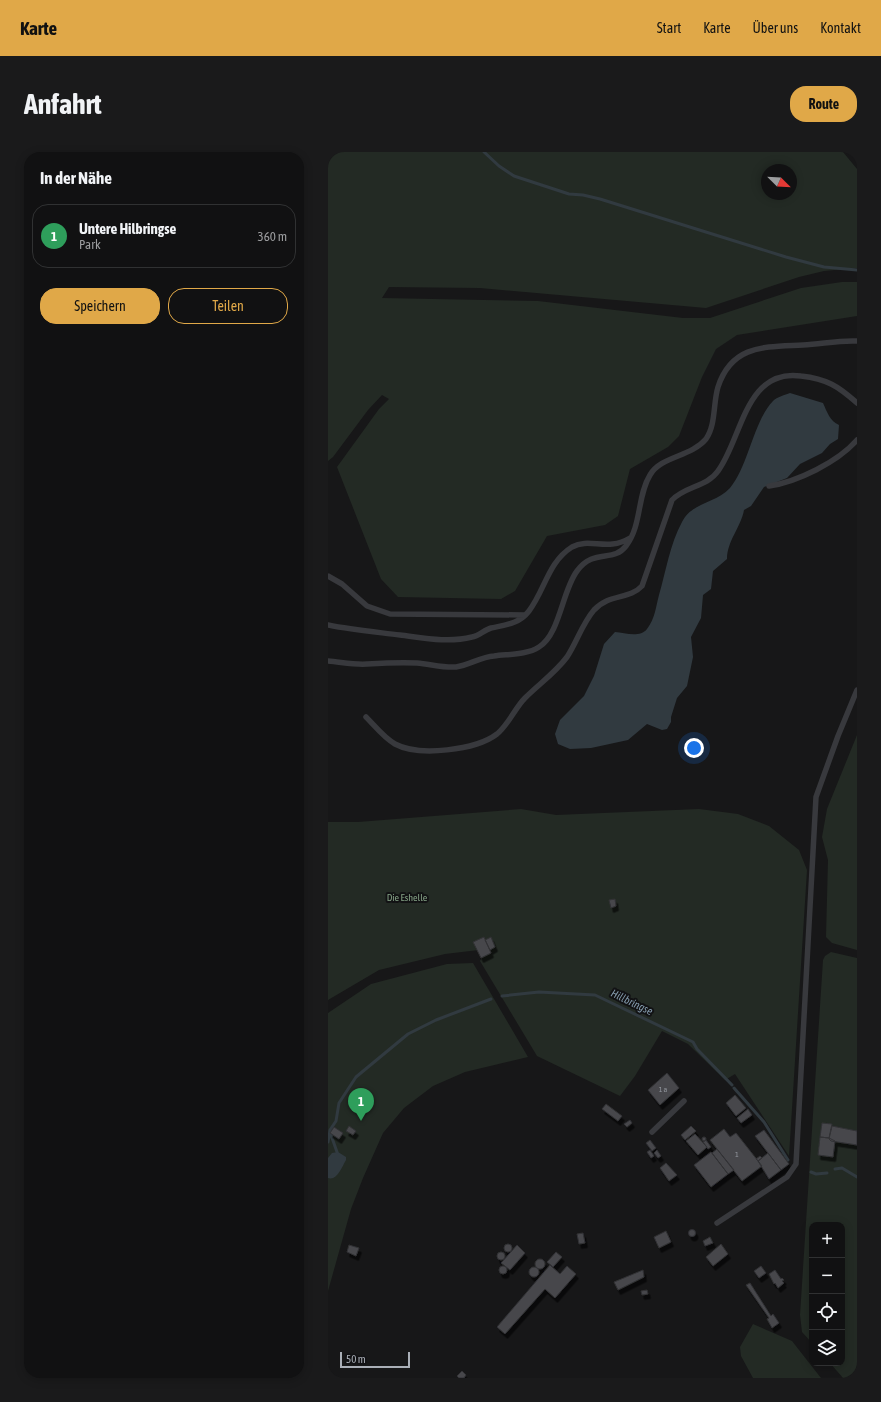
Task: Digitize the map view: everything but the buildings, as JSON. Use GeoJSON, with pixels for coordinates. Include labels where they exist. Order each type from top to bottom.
{"type":"FeatureCollection","features":[{"type":"Feature","properties":{"kind":"lane"},"geometry":{"type":"LineString","coordinates":[[328,661],[365,664],[415,663],[456,667],[492,656],[533,650],[541,646],[550,634],[571,580],[582,565],[596,556],[618,554],[631,538],[650,474],[664,463],[689,453],[705,440],[711,427],[716,395],[721,380],[725,372],[736,359],[744,353],[765,347],[857,341]]}},
{"type":"Feature","properties":{"kind":"lane"},"geometry":{"type":"LineString","coordinates":[[366,717],[386,737],[396,744],[411,748],[431,750],[454,749],[487,741],[499,732],[523,700],[567,657],[583,626],[594,610],[605,600],[632,593],[642,586],[672,500],[679,493],[706,481],[718,471],[748,408],[762,388],[776,378],[789,374],[812,377],[834,385],[857,403]]}},
{"type":"Feature","properties":{"kind":"lane"},"geometry":{"type":"LineString","coordinates":[[769,486],[790,482],[834,460],[857,440]]}},
{"type":"Feature","properties":{"kind":"lane"},"geometry":{"type":"LineString","coordinates":[[328,625],[427,640],[448,640],[474,637],[486,630],[513,623],[525,615],[529,611],[556,560],[566,551],[579,544],[611,546],[631,538]]}},
{"type":"Feature","properties":{"kind":"lane"},"geometry":{"type":"LineString","coordinates":[[328,576],[342,584],[367,606],[390,614],[404,616],[488,614],[525,615]]}},
{"type":"Feature","properties":{"kind":"lane"},"geometry":{"type":"LineString","coordinates":[[717,1223],[787,1177],[796,1164],[816,797],[838,736],[857,690]]}},
{"type":"Feature","properties":{"kind":"lane"},"geometry":{"type":"LineString","coordinates":[[652,1132],[684,1100]]}},
{"type":"Feature","properties":{"kind":"green space"},"geometry":{"type":"Polygon","coordinates":[[[328,152],[843,152],[857,169],[857,268],[824,271],[799,277],[706,308],[480,288],[389,287],[382,298],[538,301],[683,318],[710,318],[801,288],[842,282],[857,282],[857,316],[737,335],[716,349],[702,377],[679,436],[668,447],[630,469],[618,516],[605,525],[547,536],[515,591],[501,599],[398,597],[381,579],[337,467],[379,409],[389,399],[382,395],[368,410],[333,457],[328,461],[328,152]]]}},
{"type":"Feature","properties":{"kind":"green space"},"geometry":{"type":"Polygon","coordinates":[[[857,735],[857,950],[832,943],[826,937],[828,860],[822,837],[827,809],[857,735]]]}},
{"type":"Feature","properties":{"kind":"green space","name":"Die Eshelle"},"geometry":{"type":"Polygon","coordinates":[[[521,809],[556,815],[699,809],[738,814],[769,826],[799,850],[807,870],[789,1156],[735,1074],[725,1080],[688,1044],[662,1031],[635,1076],[620,1096],[537,1056],[480,961],[487,949],[445,954],[379,970],[328,1000],[328,822],[358,822],[521,809]]]}},
{"type":"Feature","properties":{"kind":"green space"},"geometry":{"type":"Polygon","coordinates":[[[831,952],[857,958],[857,1378],[843,1378],[833,1366],[845,1366],[845,1222],[809,1222],[809,1340],[802,1332],[800,1315],[823,960],[825,956],[831,952]]]}},
{"type":"Feature","properties":{"kind":"green space"},"geometry":{"type":"Polygon","coordinates":[[[473,963],[528,1057],[465,1072],[433,1086],[404,1108],[383,1133],[363,1178],[351,1209],[328,1291],[328,1013],[371,984],[447,964],[473,963]]]}},
{"type":"Feature","properties":{"kind":"green space"},"geometry":{"type":"Polygon","coordinates":[[[753,1324],[792,1341],[809,1363],[809,1366],[812,1366],[821,1378],[753,1378],[741,1356],[740,1347],[753,1324]]]}},
{"type":"Feature","properties":{"kind":"shaded area"},"geometry":{"type":"Polygon","coordinates":[[[790,393],[823,403],[831,419],[839,425],[838,439],[830,444],[822,453],[800,464],[787,478],[764,487],[751,506],[744,510],[729,546],[727,559],[713,571],[711,589],[703,595],[701,618],[691,637],[693,657],[687,686],[677,698],[671,717],[671,722],[667,729],[662,730],[647,724],[628,740],[591,748],[570,749],[558,744],[555,734],[560,720],[584,696],[594,676],[604,644],[615,632],[636,634],[644,632],[650,625],[655,612],[674,539],[686,515],[692,510],[718,497],[730,488],[742,468],[766,410],[773,401],[790,393]]]}},
{"type":"Feature","properties":{"kind":"shaded area"},"geometry":{"type":"Polygon","coordinates":[[[338,1152],[346,1157],[346,1160],[337,1175],[328,1178],[328,1158],[332,1153],[338,1152]]]}},
{"type":"Feature","properties":{"kind":"waterway"},"geometry":{"type":"LineString","coordinates":[[484,152],[499,166],[514,176],[569,194],[583,195],[600,199],[786,257],[824,267],[857,270]]}},
{"type":"Feature","properties":{"kind":"waterway","name":"Hillbringse"},"geometry":{"type":"LineString","coordinates":[[502,996],[539,992],[595,995],[693,1042],[697,1049],[732,1085]]}},
{"type":"Feature","properties":{"kind":"waterway","name":"Hillbringse"},"geometry":{"type":"LineString","coordinates":[[328,1142],[330,1130],[336,1121],[339,1103],[356,1077],[408,1034],[436,1020],[491,999]]}},
{"type":"Feature","properties":{"kind":"waterway","name":"Hillbringse"},"geometry":{"type":"LineString","coordinates":[[734,1088],[764,1122],[788,1160]]}},
{"type":"Feature","properties":{"kind":"waterway"},"geometry":{"type":"LineString","coordinates":[[331,1135],[337,1152]]}},
{"type":"Feature","properties":{"kind":"waterway","name":"Hillbringse"},"geometry":{"type":"LineString","coordinates":[[835,1169],[842,1168],[857,1177]]}},
{"type":"Feature","properties":{"kind":"waterway","name":"Hillbringse"},"geometry":{"type":"LineString","coordinates":[[811,1172],[816,1174],[827,1173]]}},
{"type":"Feature","properties":{"kind":"place","name":"Untere Hilbringse"},"geometry":{"type":"Point","coordinates":[361,1121]}}]}
